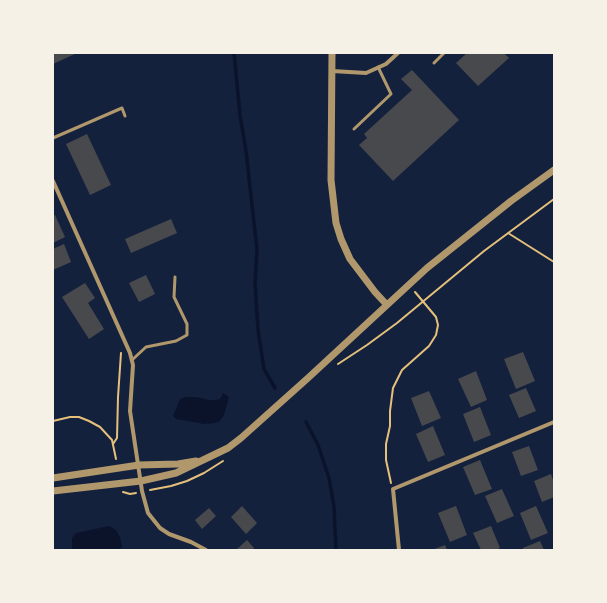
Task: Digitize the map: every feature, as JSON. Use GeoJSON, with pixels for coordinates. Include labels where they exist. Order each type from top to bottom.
{"type":"FeatureCollection","features":[{"type":"Feature","properties":{"kind":"street"},"geometry":{"type":"LineString","coordinates":[[332,53],[331,180],[336,223],[350,259],[375,292],[387,305]]}},
{"type":"Feature","properties":{"kind":"street"},"geometry":{"type":"LineString","coordinates":[[332,71],[366,72],[386,64],[398,53]]}},
{"type":"Feature","properties":{"kind":"street"},"geometry":{"type":"LineString","coordinates":[[53,491],[141,481],[176,473],[223,450],[241,438],[408,285],[511,201],[554,170]]}},
{"type":"Feature","properties":{"kind":"street"},"geometry":{"type":"LineString","coordinates":[[53,181],[126,340],[132,360],[130,411],[144,503],[148,513],[153,521],[169,534],[191,542],[206,550]]}},
{"type":"Feature","properties":{"kind":"street"},"geometry":{"type":"LineString","coordinates":[[399,550],[393,489],[554,422]]}},
{"type":"Feature","properties":{"kind":"street"},"geometry":{"type":"LineString","coordinates":[[53,478],[139,465],[178,464],[204,460]]}},
{"type":"Feature","properties":{"kind":"lane"},"geometry":{"type":"LineString","coordinates":[[434,63],[444,53]]}},
{"type":"Feature","properties":{"kind":"lane"},"geometry":{"type":"LineString","coordinates":[[354,129],[391,94],[378,67]]}},
{"type":"Feature","properties":{"kind":"lane"},"geometry":{"type":"LineString","coordinates":[[53,138],[122,108],[126,116]]}},
{"type":"Feature","properties":{"kind":"lane"},"geometry":{"type":"LineString","coordinates":[[132,360],[146,347],[176,341],[187,335],[187,324],[174,297],[175,277]]}},
{"type":"Feature","properties":{"kind":"path"},"geometry":{"type":"LineString","coordinates":[[424,301],[484,251],[554,199]]}},
{"type":"Feature","properties":{"kind":"path"},"geometry":{"type":"LineString","coordinates":[[508,233],[554,262]]}},
{"type":"Feature","properties":{"kind":"path"},"geometry":{"type":"LineString","coordinates":[[393,489],[386,460],[386,444],[390,426],[393,388],[402,370],[429,346],[436,335],[438,325],[436,316],[408,285]]}},
{"type":"Feature","properties":{"kind":"path"},"geometry":{"type":"LineString","coordinates":[[113,444],[117,438],[121,352],[119,344],[126,340]]}},
{"type":"Feature","properties":{"kind":"path"},"geometry":{"type":"LineString","coordinates":[[53,421],[70,417],[80,417],[100,427],[107,434],[113,444],[115,456]]}},
{"type":"Feature","properties":{"kind":"water"},"geometry":{"type":"Polygon","coordinates":[[[223,393],[229,397],[224,415],[220,421],[204,424],[176,419],[173,416],[180,399],[185,397],[197,397],[215,400],[220,399],[223,393]]]}},
{"type":"Feature","properties":{"kind":"water"},"geometry":{"type":"Polygon","coordinates":[[[109,526],[116,530],[120,537],[122,546],[120,550],[72,550],[72,538],[76,533],[109,526]]]}},
{"type":"Feature","properties":{"kind":"building"},"geometry":{"type":"Polygon","coordinates":[[[53,53],[77,53],[53,64],[53,53]]]}},
{"type":"Feature","properties":{"kind":"building"},"geometry":{"type":"Polygon","coordinates":[[[467,53],[504,53],[509,58],[478,86],[456,63],[467,53]]]}},
{"type":"Feature","properties":{"kind":"building"},"geometry":{"type":"Polygon","coordinates":[[[412,70],[459,120],[393,181],[359,145],[367,138],[364,134],[412,90],[401,79],[412,70]]]}},
{"type":"Feature","properties":{"kind":"building"},"geometry":{"type":"Polygon","coordinates":[[[87,134],[111,185],[90,195],[66,144],[87,134]]]}},
{"type":"Feature","properties":{"kind":"building"},"geometry":{"type":"Polygon","coordinates":[[[55,215],[65,237],[53,243],[53,216],[55,215]]]}},
{"type":"Feature","properties":{"kind":"building"},"geometry":{"type":"Polygon","coordinates":[[[171,219],[177,233],[131,253],[125,239],[171,219]]]}},
{"type":"Feature","properties":{"kind":"building"},"geometry":{"type":"Polygon","coordinates":[[[64,244],[71,262],[53,270],[53,249],[64,244]]]}},
{"type":"Feature","properties":{"kind":"building"},"geometry":{"type":"Polygon","coordinates":[[[146,275],[155,294],[139,302],[129,283],[146,275]]]}},
{"type":"Feature","properties":{"kind":"building"},"geometry":{"type":"Polygon","coordinates":[[[85,283],[95,298],[88,303],[104,329],[89,339],[62,297],[85,283]]]}},
{"type":"Feature","properties":{"kind":"building"},"geometry":{"type":"Polygon","coordinates":[[[523,352],[535,381],[516,389],[504,359],[523,352]]]}},
{"type":"Feature","properties":{"kind":"building"},"geometry":{"type":"Polygon","coordinates":[[[476,371],[487,400],[471,407],[458,379],[476,371]]]}},
{"type":"Feature","properties":{"kind":"building"},"geometry":{"type":"Polygon","coordinates":[[[526,388],[536,411],[519,418],[509,395],[526,388]]]}},
{"type":"Feature","properties":{"kind":"building"},"geometry":{"type":"Polygon","coordinates":[[[429,391],[441,418],[422,426],[411,398],[429,391]]]}},
{"type":"Feature","properties":{"kind":"building"},"geometry":{"type":"Polygon","coordinates":[[[480,407],[491,435],[474,442],[463,414],[480,407]]]}},
{"type":"Feature","properties":{"kind":"building"},"geometry":{"type":"Polygon","coordinates":[[[433,426],[445,455],[428,462],[416,434],[433,426]]]}},
{"type":"Feature","properties":{"kind":"building"},"geometry":{"type":"Polygon","coordinates":[[[529,446],[538,470],[521,476],[512,452],[529,446]]]}},
{"type":"Feature","properties":{"kind":"building"},"geometry":{"type":"Polygon","coordinates":[[[480,460],[492,489],[475,495],[463,467],[480,460]]]}},
{"type":"Feature","properties":{"kind":"building"},"geometry":{"type":"Polygon","coordinates":[[[551,474],[554,483],[554,497],[542,502],[534,481],[551,474]]]}},
{"type":"Feature","properties":{"kind":"building"},"geometry":{"type":"Polygon","coordinates":[[[502,489],[514,516],[497,523],[485,496],[502,489]]]}},
{"type":"Feature","properties":{"kind":"building"},"geometry":{"type":"Polygon","coordinates":[[[242,506],[257,523],[246,534],[231,517],[242,506]]]}},
{"type":"Feature","properties":{"kind":"building"},"geometry":{"type":"Polygon","coordinates":[[[456,506],[467,535],[450,542],[438,513],[456,506]]]}},
{"type":"Feature","properties":{"kind":"building"},"geometry":{"type":"Polygon","coordinates":[[[536,506],[548,533],[531,540],[520,513],[536,506]]]}},
{"type":"Feature","properties":{"kind":"building"},"geometry":{"type":"Polygon","coordinates":[[[209,508],[216,516],[202,529],[195,520],[209,508]]]}},
{"type":"Feature","properties":{"kind":"building"},"geometry":{"type":"Polygon","coordinates":[[[491,526],[500,548],[496,550],[481,550],[473,533],[491,526]]]}},
{"type":"Feature","properties":{"kind":"building"},"geometry":{"type":"Polygon","coordinates":[[[247,540],[254,548],[252,550],[236,550],[247,540]]]}},
{"type":"Feature","properties":{"kind":"building"},"geometry":{"type":"Polygon","coordinates":[[[540,541],[544,550],[523,550],[523,548],[540,541]]]}},
{"type":"Feature","properties":{"kind":"building"},"geometry":{"type":"Polygon","coordinates":[[[445,545],[447,550],[432,550],[445,545]]]}},
{"type":"Feature","properties":{"kind":"waterway"},"geometry":{"type":"LineString","coordinates":[[234,53],[240,115],[246,151],[257,250],[255,282],[258,330],[264,369],[275,388]]}},
{"type":"Feature","properties":{"kind":"waterway"},"geometry":{"type":"LineString","coordinates":[[306,422],[318,445],[329,478],[334,507],[336,550]]}}]}
